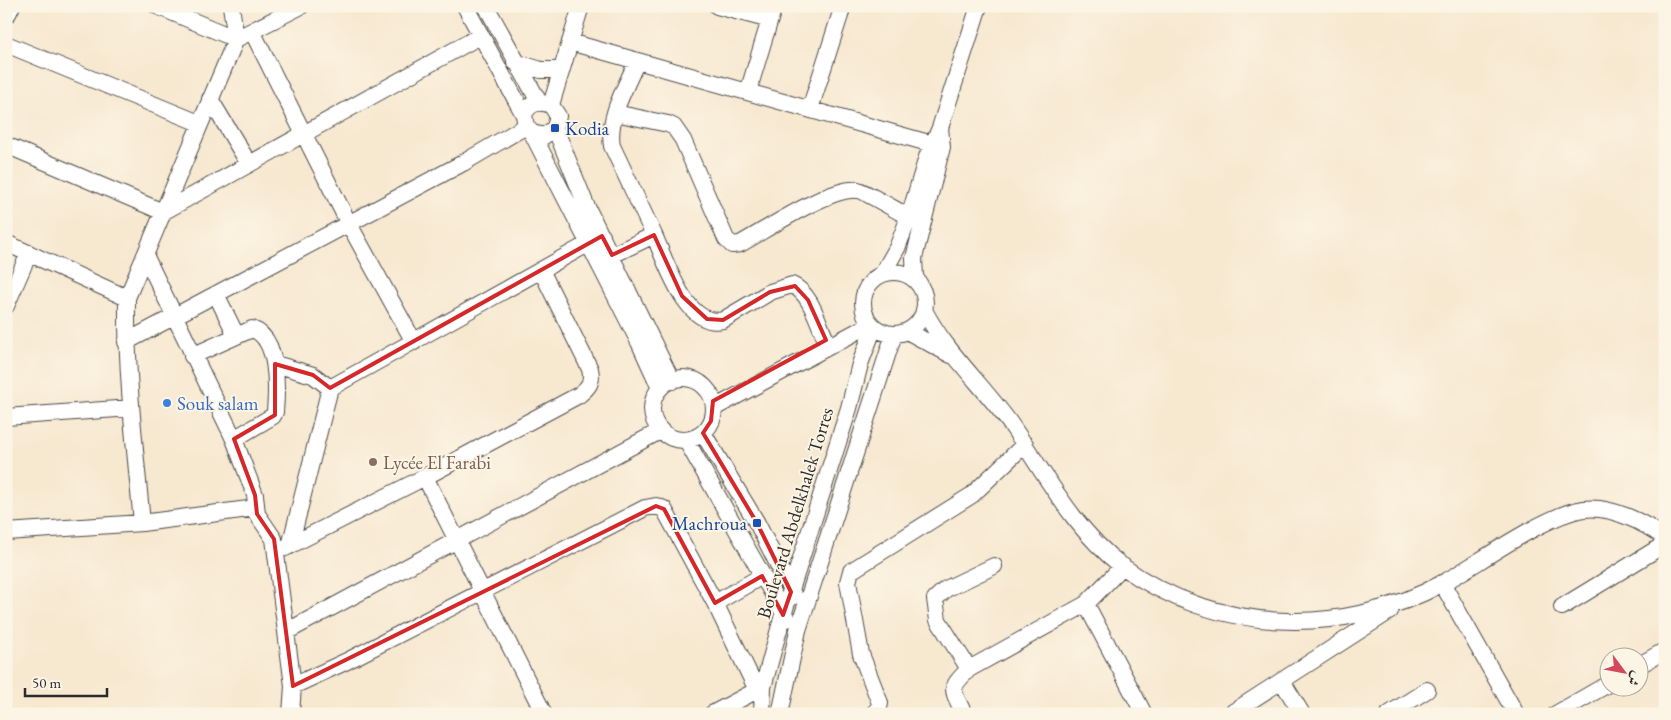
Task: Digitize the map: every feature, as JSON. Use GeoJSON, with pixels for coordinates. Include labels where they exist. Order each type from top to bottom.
{"type":"FeatureCollection","features":[{"type":"Feature","properties":{"kind":"main road"},"geometry":{"type":"LineString","coordinates":[[6,12],[9,6]]}},
{"type":"Feature","properties":{"kind":"street"},"geometry":{"type":"LineString","coordinates":[[157,6],[236,39],[301,6]]}},
{"type":"Feature","properties":{"kind":"street"},"geometry":{"type":"LineString","coordinates":[[142,524],[126,342],[127,298],[236,39],[231,6]]}},
{"type":"Feature","properties":{"kind":"street"},"geometry":{"type":"LineString","coordinates":[[464,6],[587,243],[640,342],[666,384]]}},
{"type":"Feature","properties":{"kind":"street"},"geometry":{"type":"LineString","coordinates":[[486,6],[515,62],[545,103],[558,116],[555,128],[577,184],[612,255],[666,384]]}},
{"type":"Feature","properties":{"kind":"street"},"geometry":{"type":"LineString","coordinates":[[545,103],[561,70],[581,6]]}},
{"type":"Feature","properties":{"kind":"street"},"geometry":{"type":"LineString","coordinates":[[717,6],[772,13],[748,92]]}},
{"type":"Feature","properties":{"kind":"street"},"geometry":{"type":"LineString","coordinates":[[810,110],[843,6]]}},
{"type":"Feature","properties":{"kind":"street"},"geometry":{"type":"LineString","coordinates":[[959,360],[900,332],[884,332],[871,323],[864,310],[865,292],[869,284],[883,273],[898,248],[932,144],[940,128],[979,6]]}},
{"type":"Feature","properties":{"kind":"street"},"geometry":{"type":"LineString","coordinates":[[252,31],[349,224],[414,342]]}},
{"type":"Feature","properties":{"kind":"street"},"geometry":{"type":"LineString","coordinates":[[163,212],[480,36]]}},
{"type":"Feature","properties":{"kind":"street"},"geometry":{"type":"LineString","coordinates":[[570,42],[932,144]]}},
{"type":"Feature","properties":{"kind":"street"},"geometry":{"type":"LineString","coordinates":[[6,44],[199,124]]}},
{"type":"Feature","properties":{"kind":"street"},"geometry":{"type":"LineString","coordinates":[[637,61],[611,127],[612,146],[682,296],[698,315],[716,321],[723,320],[770,292],[792,285],[798,288],[808,300],[834,341],[860,364]]}},
{"type":"Feature","properties":{"kind":"street"},"geometry":{"type":"LineString","coordinates":[[515,62],[541,70],[561,70]]}},
{"type":"Feature","properties":{"kind":"street"},"geometry":{"type":"LineString","coordinates":[[210,99],[249,164]]}},
{"type":"Feature","properties":{"kind":"street"},"geometry":{"type":"LineString","coordinates":[[527,125],[529,106],[545,103]]}},
{"type":"Feature","properties":{"kind":"street"},"geometry":{"type":"LineString","coordinates":[[615,114],[662,122],[674,126],[683,140],[726,239],[732,245],[740,244],[816,202],[846,190],[860,190],[909,217]]}},
{"type":"Feature","properties":{"kind":"street"},"geometry":{"type":"LineString","coordinates":[[527,125],[544,136],[555,128]]}},
{"type":"Feature","properties":{"kind":"street"},"geometry":{"type":"LineString","coordinates":[[126,342],[463,164],[527,125]]}},
{"type":"Feature","properties":{"kind":"street"},"geometry":{"type":"LineString","coordinates":[[900,332],[921,318],[924,310],[924,295],[916,277],[914,258],[942,147],[940,128]]}},
{"type":"Feature","properties":{"kind":"street"},"geometry":{"type":"LineString","coordinates":[[6,145],[163,212]]}},
{"type":"Feature","properties":{"kind":"street"},"geometry":{"type":"LineString","coordinates":[[612,255],[654,235]]}},
{"type":"Feature","properties":{"kind":"street"},"geometry":{"type":"LineString","coordinates":[[291,714],[292,686],[286,627],[283,549],[330,388],[602,236]]}},
{"type":"Feature","properties":{"kind":"street"},"geometry":{"type":"LineString","coordinates":[[6,243],[127,298]]}},
{"type":"Feature","properties":{"kind":"street"},"geometry":{"type":"LineString","coordinates":[[6,306],[29,253]]}},
{"type":"Feature","properties":{"kind":"street"},"geometry":{"type":"LineString","coordinates":[[145,255],[173,317],[234,439],[255,495],[256,508],[261,520],[283,549]]}},
{"type":"Feature","properties":{"kind":"street"},"geometry":{"type":"LineString","coordinates":[[283,549],[579,396],[589,387],[592,379],[590,369],[541,270]]}},
{"type":"Feature","properties":{"kind":"street"},"geometry":{"type":"LineString","coordinates":[[883,273],[901,272],[916,281],[922,288]]}},
{"type":"Feature","properties":{"kind":"street"},"geometry":{"type":"LineString","coordinates":[[216,294],[236,335]]}},
{"type":"Feature","properties":{"kind":"street"},"geometry":{"type":"LineString","coordinates":[[924,310],[932,325],[993,400],[1082,526],[1123,566],[1164,590],[1211,610],[1255,620],[1277,622],[1347,617],[1413,597]]}},
{"type":"Feature","properties":{"kind":"street"},"geometry":{"type":"LineString","coordinates":[[713,404],[871,323]]}},
{"type":"Feature","properties":{"kind":"street","name":"Boulevard Abdelkhalek Torres"},"geometry":{"type":"LineString","coordinates":[[762,714],[760,688],[849,408],[871,323]]}},
{"type":"Feature","properties":{"kind":"street"},"geometry":{"type":"LineString","coordinates":[[192,356],[252,329],[262,333],[266,338],[275,364],[275,412],[273,416],[234,439]]}},
{"type":"Feature","properties":{"kind":"street","name":"Boulevard Abdelkhalek Torres"},"geometry":{"type":"LineString","coordinates":[[780,714],[798,630],[900,332]]}},
{"type":"Feature","properties":{"kind":"street"},"geometry":{"type":"LineString","coordinates":[[275,364],[313,375],[330,388]]}},
{"type":"Feature","properties":{"kind":"street"},"geometry":{"type":"LineString","coordinates":[[682,378],[697,382],[708,392],[713,404],[711,422],[703,433],[686,440],[677,440],[658,428],[652,406],[666,384],[682,378]]}},
{"type":"Feature","properties":{"kind":"street"},"geometry":{"type":"LineString","coordinates":[[6,417],[131,408]]}},
{"type":"Feature","properties":{"kind":"street"},"geometry":{"type":"LineString","coordinates":[[286,627],[658,428]]}},
{"type":"Feature","properties":{"kind":"street"},"geometry":{"type":"LineString","coordinates":[[703,433],[757,522],[791,592],[805,610]]}},
{"type":"Feature","properties":{"kind":"street"},"geometry":{"type":"LineString","coordinates":[[686,440],[783,615],[798,630]]}},
{"type":"Feature","properties":{"kind":"street"},"geometry":{"type":"LineString","coordinates":[[873,714],[880,703],[861,654],[848,582],[851,571],[972,495],[1024,444]]}},
{"type":"Feature","properties":{"kind":"street"},"geometry":{"type":"LineString","coordinates":[[425,477],[481,592],[544,714]]}},
{"type":"Feature","properties":{"kind":"street"},"geometry":{"type":"LineString","coordinates":[[292,686],[347,661],[645,508],[656,506],[664,509],[760,688],[712,714]]}},
{"type":"Feature","properties":{"kind":"street"},"geometry":{"type":"LineString","coordinates":[[6,532],[142,524],[256,508]]}},
{"type":"Feature","properties":{"kind":"street"},"geometry":{"type":"LineString","coordinates":[[1230,714],[1413,597],[1442,583],[1547,522],[1585,508],[1620,515],[1665,538]]}},
{"type":"Feature","properties":{"kind":"street"},"geometry":{"type":"LineString","coordinates":[[1562,607],[1665,544]]}},
{"type":"Feature","properties":{"kind":"street"},"geometry":{"type":"LineString","coordinates":[[969,669],[938,620],[935,599],[946,589],[994,566]]}},
{"type":"Feature","properties":{"kind":"street"},"geometry":{"type":"LineString","coordinates":[[964,714],[953,689],[954,684],[969,669],[1086,604],[1123,566]]}},
{"type":"Feature","properties":{"kind":"street"},"geometry":{"type":"LineString","coordinates":[[715,603],[762,576]]}},
{"type":"Feature","properties":{"kind":"street"},"geometry":{"type":"LineString","coordinates":[[1442,583],[1516,714]]}},
{"type":"Feature","properties":{"kind":"street"},"geometry":{"type":"LineString","coordinates":[[1086,604],[1144,714]]}},
{"type":"Feature","properties":{"kind":"street"},"geometry":{"type":"LineString","coordinates":[[1648,660],[1664,651]]}},
{"type":"Feature","properties":{"kind":"street"},"geometry":{"type":"LineString","coordinates":[[1282,681],[1302,714]]}},
{"type":"Feature","properties":{"kind":"street"},"geometry":{"type":"LineString","coordinates":[[1389,714],[1427,690]]}},
{"type":"Feature","properties":{"kind":"street"},"geometry":{"type":"LineString","coordinates":[[1556,714],[1598,690]]}},
{"type":"Feature","properties":{"kind":"highlighted area"},"geometry":{"type":"Polygon","coordinates":[[[654,235],[682,296],[707,319],[723,320],[770,292],[795,286],[808,300],[826,340],[713,401],[711,421],[703,433],[757,523],[791,592],[783,615],[762,576],[715,603],[664,509],[656,506],[293,686],[274,539],[257,514],[255,495],[234,439],[275,415],[275,364],[313,375],[330,388],[602,236],[612,255],[654,235]]]}},
{"type":"Feature","properties":{"kind":"place","name":"Kodia"},"geometry":{"type":"Point","coordinates":[555,128]}},
{"type":"Feature","properties":{"kind":"place","name":"Souk salam"},"geometry":{"type":"Point","coordinates":[167,403]}},
{"type":"Feature","properties":{"kind":"place","name":"Lycée El Farabi"},"geometry":{"type":"Point","coordinates":[373,462]}},
{"type":"Feature","properties":{"kind":"place","name":"Machroua"},"geometry":{"type":"Point","coordinates":[757,523]}}]}
